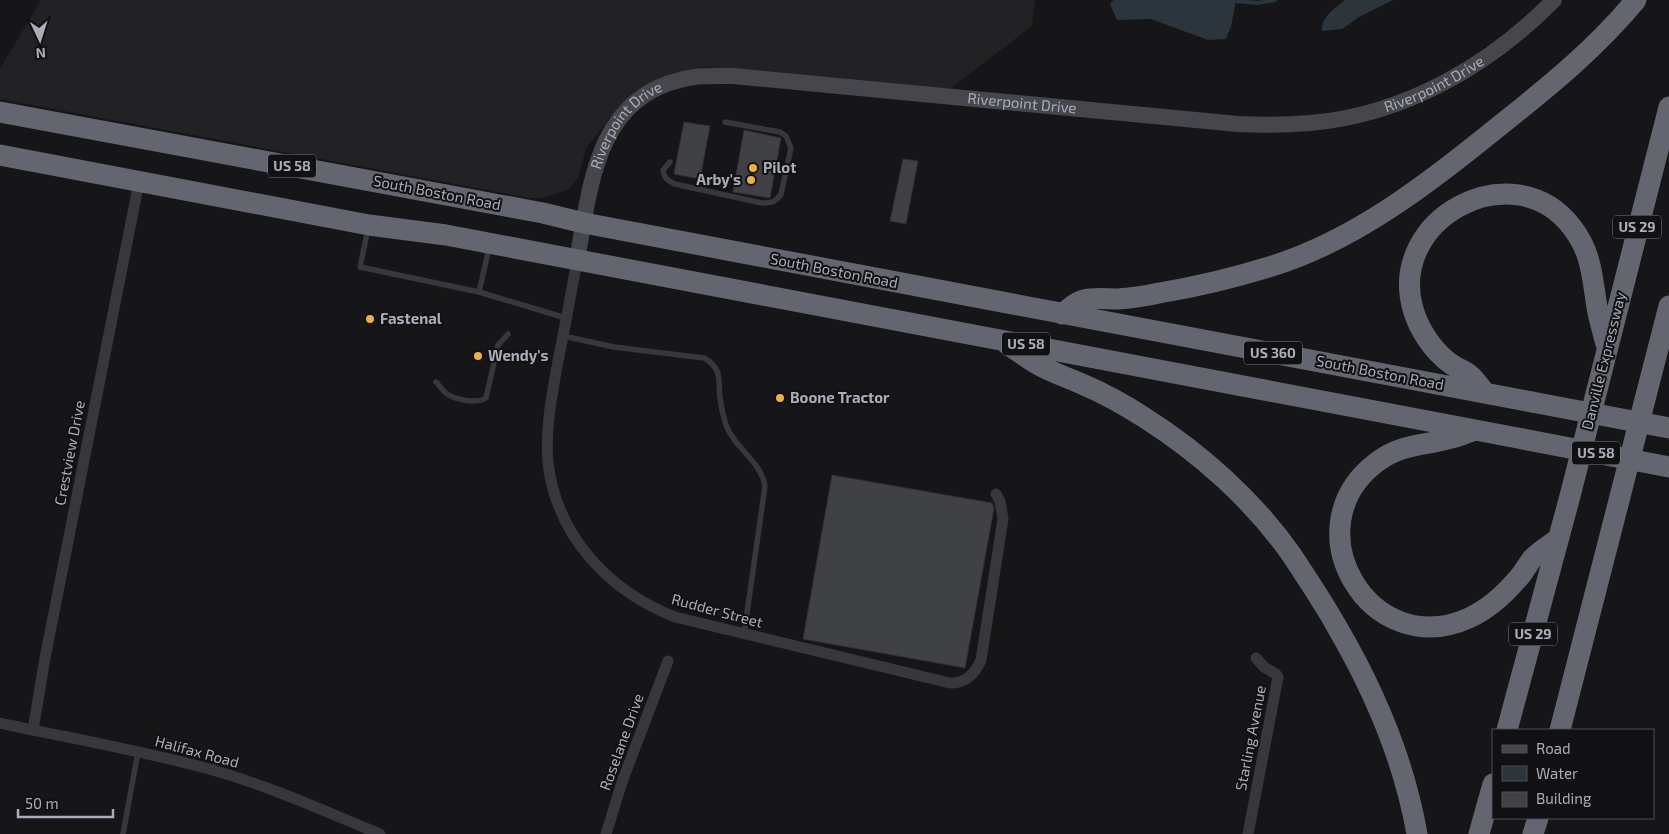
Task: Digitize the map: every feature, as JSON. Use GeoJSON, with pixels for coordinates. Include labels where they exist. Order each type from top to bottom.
{"type":"FeatureCollection","features":[{"type":"Feature","properties":{"kind":"highway","name":"US 58"},"geometry":{"type":"LineString","coordinates":[[1062,314],[1083,300],[1158,294],[1270,267],[1344,236],[1408,196],[1547,88],[1589,51],[1636,0]]}},
{"type":"Feature","properties":{"kind":"highway","name":"Danville Expressway"},"geometry":{"type":"LineString","coordinates":[[1508,729],[1669,107]]}},
{"type":"Feature","properties":{"kind":"highway","name":"South Boston Road"},"geometry":{"type":"LineString","coordinates":[[0,112],[524,209],[584,224],[1669,428]]}},
{"type":"Feature","properties":{"kind":"highway","name":"US 58"},"geometry":{"type":"LineString","coordinates":[[0,155],[369,225],[490,243],[1669,466]]}},
{"type":"Feature","properties":{"kind":"highway"},"geometry":{"type":"LineString","coordinates":[[1485,393],[1471,376],[1452,365],[1440,355],[1428,340],[1419,325],[1410,294],[1412,263],[1418,247],[1437,222],[1465,202],[1500,194],[1521,195],[1536,199],[1559,213],[1576,234],[1589,261],[1594,278],[1597,308],[1607,348]]}},
{"type":"Feature","properties":{"kind":"highway"},"geometry":{"type":"LineString","coordinates":[[1560,729],[1665,335],[1669,306]]}},
{"type":"Feature","properties":{"kind":"highway"},"geometry":{"type":"LineString","coordinates":[[1000,339],[1038,365],[1084,384],[1146,419],[1182,444],[1216,472],[1266,523],[1290,552],[1318,595],[1354,655],[1375,698],[1404,776],[1417,834]]}},
{"type":"Feature","properties":{"kind":"highway"},"geometry":{"type":"LineString","coordinates":[[1475,430],[1451,439],[1402,448],[1387,455],[1362,475],[1353,487],[1345,502],[1339,534],[1341,553],[1345,566],[1352,582],[1360,593],[1373,606],[1401,622],[1418,626],[1436,627],[1453,624],[1482,611],[1504,594],[1522,574],[1532,558],[1558,538]]}},
{"type":"Feature","properties":{"kind":"highway"},"geometry":{"type":"LineString","coordinates":[[1479,834],[1492,788]]}},
{"type":"Feature","properties":{"kind":"highway"},"geometry":{"type":"LineString","coordinates":[[1533,834],[1538,819]]}},
{"type":"Feature","properties":{"kind":"highway"},"geometry":{"type":"LineString","coordinates":[[1547,819],[1548,834]]}},
{"type":"Feature","properties":{"kind":"street","name":"Riverpoint Drive"},"geometry":{"type":"LineString","coordinates":[[577,260],[592,176],[609,132],[621,115],[646,94],[660,86],[680,80],[702,76],[742,77],[1238,124],[1279,126],[1312,123],[1346,118],[1378,110],[1443,84],[1502,48],[1533,22],[1554,0]]}},
{"type":"Feature","properties":{"kind":"street","name":"Crestview Drive"},"geometry":{"type":"LineString","coordinates":[[32,730],[139,182]]}},
{"type":"Feature","properties":{"kind":"street","name":"Rudder Street"},"geometry":{"type":"LineString","coordinates":[[577,260],[550,407],[548,464],[553,487],[561,510],[574,536],[587,555],[604,573],[638,600],[654,609],[675,617],[744,634],[950,683],[957,683],[965,680],[977,669],[981,660],[1003,519],[1000,501],[996,494]]}},
{"type":"Feature","properties":{"kind":"street","name":"Starling Avenue"},"geometry":{"type":"LineString","coordinates":[[1248,834],[1278,681],[1276,674],[1264,667],[1256,658]]}},
{"type":"Feature","properties":{"kind":"street","name":"Roselane Drive"},"geometry":{"type":"LineString","coordinates":[[606,834],[622,782],[668,661]]}},
{"type":"Feature","properties":{"kind":"street","name":"Halifax Road"},"geometry":{"type":"LineString","coordinates":[[0,723],[208,769],[250,782],[380,834]]}},
{"type":"Feature","properties":{"kind":"lane"},"geometry":{"type":"LineString","coordinates":[[670,162],[664,170],[664,176],[668,181],[675,184],[762,203],[777,200],[781,194],[791,148],[786,136],[780,132],[725,122]]}},
{"type":"Feature","properties":{"kind":"lane"},"geometry":{"type":"LineString","coordinates":[[369,225],[360,267],[480,292],[566,318]]}},
{"type":"Feature","properties":{"kind":"lane"},"geometry":{"type":"LineString","coordinates":[[480,292],[490,243]]}},
{"type":"Feature","properties":{"kind":"lane"},"geometry":{"type":"LineString","coordinates":[[436,382],[446,393],[454,397],[477,401],[486,398],[498,345],[508,334]]}},
{"type":"Feature","properties":{"kind":"lane"},"geometry":{"type":"LineString","coordinates":[[563,336],[614,347],[704,358],[711,362],[718,370],[722,414],[728,430],[737,444],[759,468],[764,476],[766,486],[744,634]]}},
{"type":"Feature","properties":{"kind":"lane"},"geometry":{"type":"LineString","coordinates":[[123,834],[138,752]]}},
{"type":"Feature","properties":{"kind":"shaded area"},"geometry":{"type":"Polygon","coordinates":[[[41,0],[1035,0],[1032,26],[950,89],[705,67],[681,71],[659,79],[629,97],[605,124],[586,148],[578,178],[569,189],[544,198],[530,198],[0,99],[0,69],[41,0]]]}},
{"type":"Feature","properties":{"kind":"water"},"geometry":{"type":"Polygon","coordinates":[[[1114,0],[1236,0],[1231,27],[1226,39],[1208,40],[1151,19],[1117,20],[1110,4],[1114,0]]]}},
{"type":"Feature","properties":{"kind":"water"},"geometry":{"type":"Polygon","coordinates":[[[1345,0],[1393,0],[1359,17],[1342,29],[1322,31],[1326,17],[1345,0]]]}},
{"type":"Feature","properties":{"kind":"building"},"geometry":{"type":"Polygon","coordinates":[[[684,122],[710,126],[700,179],[674,174],[684,122]]]}},
{"type":"Feature","properties":{"kind":"building"},"geometry":{"type":"Polygon","coordinates":[[[744,130],[781,138],[770,198],[733,192],[744,130]]]}},
{"type":"Feature","properties":{"kind":"building"},"geometry":{"type":"Polygon","coordinates":[[[903,159],[918,161],[906,224],[890,221],[903,159]]]}},
{"type":"Feature","properties":{"kind":"building"},"geometry":{"type":"Polygon","coordinates":[[[832,475],[992,503],[994,508],[965,668],[803,639],[832,475]]]}},
{"type":"Feature","properties":{"kind":"waterway"},"geometry":{"type":"LineString","coordinates":[[1236,1],[1258,3],[1275,0]]}},
{"type":"Feature","properties":{"kind":"place","name":"Pilot"},"geometry":{"type":"Point","coordinates":[753,168]}},
{"type":"Feature","properties":{"kind":"place","name":"Arby's"},"geometry":{"type":"Point","coordinates":[751,180]}},
{"type":"Feature","properties":{"kind":"place","name":"Fastenal"},"geometry":{"type":"Point","coordinates":[370,319]}},
{"type":"Feature","properties":{"kind":"place","name":"Wendy's"},"geometry":{"type":"Point","coordinates":[478,356]}},
{"type":"Feature","properties":{"kind":"place","name":"Boone Tractor"},"geometry":{"type":"Point","coordinates":[780,398]}}]}
